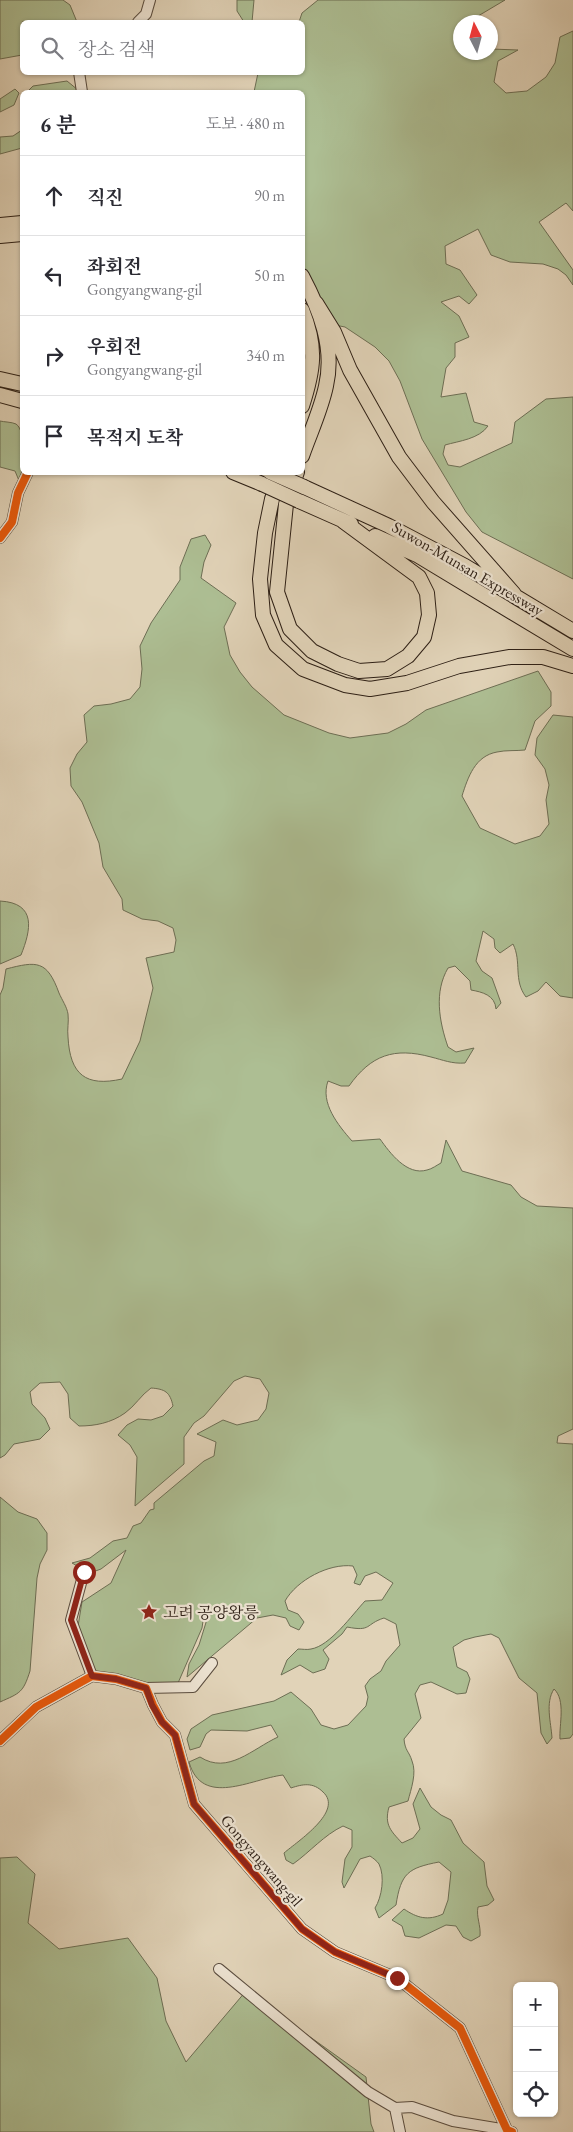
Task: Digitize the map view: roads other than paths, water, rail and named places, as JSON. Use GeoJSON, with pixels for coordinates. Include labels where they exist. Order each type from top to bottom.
{"type":"FeatureCollection","features":[{"type":"Feature","properties":{"kind":"highway"},"geometry":{"type":"LineString","coordinates":[[0,225],[20,223]]}},
{"type":"Feature","properties":{"kind":"highway"},"geometry":{"type":"LineString","coordinates":[[0,236],[20,234]]}},
{"type":"Feature","properties":{"kind":"highway"},"geometry":{"type":"LineString","coordinates":[[305,282],[334,332],[350,370],[400,457],[433,502],[514,594]]}},
{"type":"Feature","properties":{"kind":"highway"},"geometry":{"type":"LineString","coordinates":[[305,447],[326,386],[329,352],[327,335],[316,303]]}},
{"type":"Feature","properties":{"kind":"highway"},"geometry":{"type":"LineString","coordinates":[[305,319],[313,342],[313,364],[305,395]]}},
{"type":"Feature","properties":{"kind":"highway"},"geometry":{"type":"LineString","coordinates":[[0,379],[20,384]]}},
{"type":"Feature","properties":{"kind":"highway"},"geometry":{"type":"LineString","coordinates":[[0,395],[20,400]]}},
{"type":"Feature","properties":{"kind":"highway","name":"Suwon-Munsan Expressway"},"geometry":{"type":"LineString","coordinates":[[250,475],[266,478],[302,494],[389,526],[465,566],[573,631]]}},
{"type":"Feature","properties":{"kind":"highway"},"geometry":{"type":"LineString","coordinates":[[280,475],[272,499],[265,533],[260,580],[263,615],[276,645],[303,669],[345,685],[370,689],[407,683],[459,666],[510,657],[543,657],[573,666]]}},
{"type":"Feature","properties":{"kind":"highway"},"geometry":{"type":"LineString","coordinates":[[296,475],[286,504],[277,592],[290,629],[312,651],[338,664],[359,671],[386,669],[408,656],[424,637],[429,616],[427,593],[419,577],[343,521]]}},
{"type":"Feature","properties":{"kind":"highway","name":"Suwon-Munsan Expressway"},"geometry":{"type":"LineString","coordinates":[[302,494],[343,521],[417,556],[573,649]]}},
{"type":"Feature","properties":{"kind":"street"},"geometry":{"type":"LineString","coordinates":[[140,20],[146,14],[150,0]]}},
{"type":"Feature","properties":{"kind":"street"},"geometry":{"type":"LineString","coordinates":[[79,75],[82,90]]}},
{"type":"Feature","properties":{"kind":"street"},"geometry":{"type":"LineString","coordinates":[[0,538],[12,522],[18,493],[27,475]]}},
{"type":"Feature","properties":{"kind":"street"},"geometry":{"type":"LineString","coordinates":[[84,1572],[71,1620],[92,1676]]}},
{"type":"Feature","properties":{"kind":"street"},"geometry":{"type":"LineString","coordinates":[[0,1741],[36,1707],[92,1676],[116,1679],[146,1688],[194,1687],[212,1663]]}},
{"type":"Feature","properties":{"kind":"street","name":"Gongyangwang-gil"},"geometry":{"type":"LineString","coordinates":[[146,1688],[152,1705],[162,1722],[175,1735],[194,1804],[302,1929],[335,1952],[397,1978],[460,2028],[509,2131]]}},
{"type":"Feature","properties":{"kind":"street"},"geometry":{"type":"LineString","coordinates":[[219,1969],[368,2092],[395,2108],[412,2107],[453,2121],[509,2131]]}},
{"type":"Feature","properties":{"kind":"street"},"geometry":{"type":"LineString","coordinates":[[395,2108],[400,2132]]}},
{"type":"Feature","properties":{"kind":"place","name":"고려 공양왕릉"},"geometry":{"type":"Point","coordinates":[149,1612]}}]}
